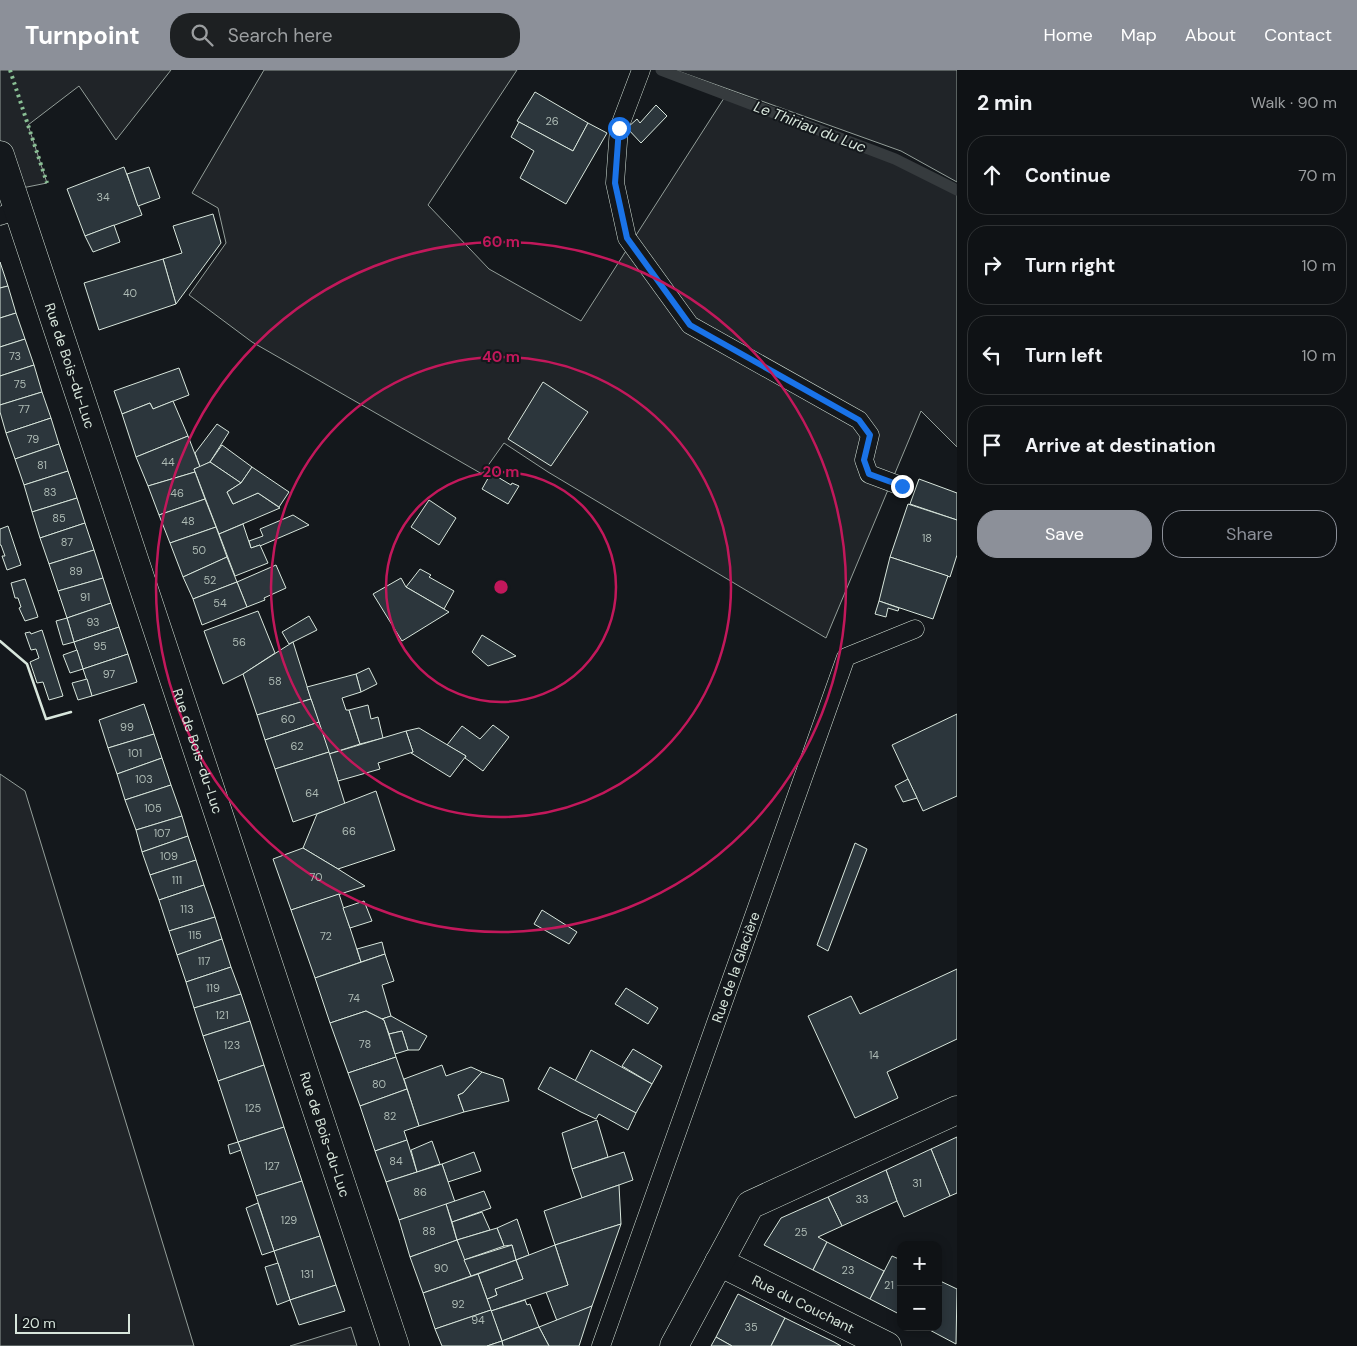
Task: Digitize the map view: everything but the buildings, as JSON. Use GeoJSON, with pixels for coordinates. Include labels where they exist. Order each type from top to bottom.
{"type":"FeatureCollection","features":[{"type":"Feature","properties":{"kind":"street","name":"Rue de Bois-du-Luc"},"geometry":{"type":"LineString","coordinates":[[0,155],[9,213],[395,1346]]}},
{"type":"Feature","properties":{"kind":"street"},"geometry":{"type":"LineString","coordinates":[[674,1346],[750,1204],[957,1110]]}},
{"type":"Feature","properties":{"kind":"street","name":"Rue du Couchant"},"geometry":{"type":"LineString","coordinates":[[719,1262],[887,1346]]}},
{"type":"Feature","properties":{"kind":"lane"},"geometry":{"type":"LineString","coordinates":[[638,75],[619,128],[615,183],[627,238],[690,325],[859,420],[870,435],[864,460],[869,474],[902,486]]}},
{"type":"Feature","properties":{"kind":"lane","name":"Rue de la Glacière"},"geometry":{"type":"LineString","coordinates":[[601,1346],[846,657],[915,629]]}},
{"type":"Feature","properties":{"kind":"shaded area"},"geometry":{"type":"Polygon","coordinates":[[[0,70],[171,70],[116,140],[79,86],[28,125],[47,183],[12,190],[0,155],[0,70]]]}},
{"type":"Feature","properties":{"kind":"shaded area"},"geometry":{"type":"Polygon","coordinates":[[[264,70],[517,70],[428,205],[489,269],[581,321],[726,95],[895,159],[957,190],[957,447],[921,411],[826,638],[548,472],[504,443],[482,474],[252,342],[189,295],[226,243],[218,208],[192,193],[264,70]]]}},
{"type":"Feature","properties":{"kind":"shaded area"},"geometry":{"type":"Polygon","coordinates":[[[675,70],[957,70],[957,182],[901,151],[675,70]]]}},
{"type":"Feature","properties":{"kind":"shaded area"},"geometry":{"type":"Polygon","coordinates":[[[0,774],[25,791],[194,1346],[0,1346],[0,774]]]}},
{"type":"Feature","properties":{"kind":"shaded area"},"geometry":{"type":"Polygon","coordinates":[[[351,1327],[357,1346],[290,1346],[351,1327]]]}},
{"type":"Feature","properties":{"kind":"waterway","name":"Le Thiriau du Luc"},"geometry":{"type":"LineString","coordinates":[[661,70],[895,159],[957,190]]}},
{"type":"Feature","properties":{"kind":"hedge"},"geometry":{"type":"LineString","coordinates":[[10,70],[47,183]]}},
{"type":"Feature","properties":{"kind":"wall"},"geometry":{"type":"LineString","coordinates":[[0,641],[27,664],[46,719],[71,712]]}},
{"type":"Feature","properties":{"kind":"route"},"geometry":{"type":"LineString","coordinates":[[619,128],[615,183],[627,238],[690,325],[859,420],[870,435],[864,460],[869,474],[902,486]]}}]}
